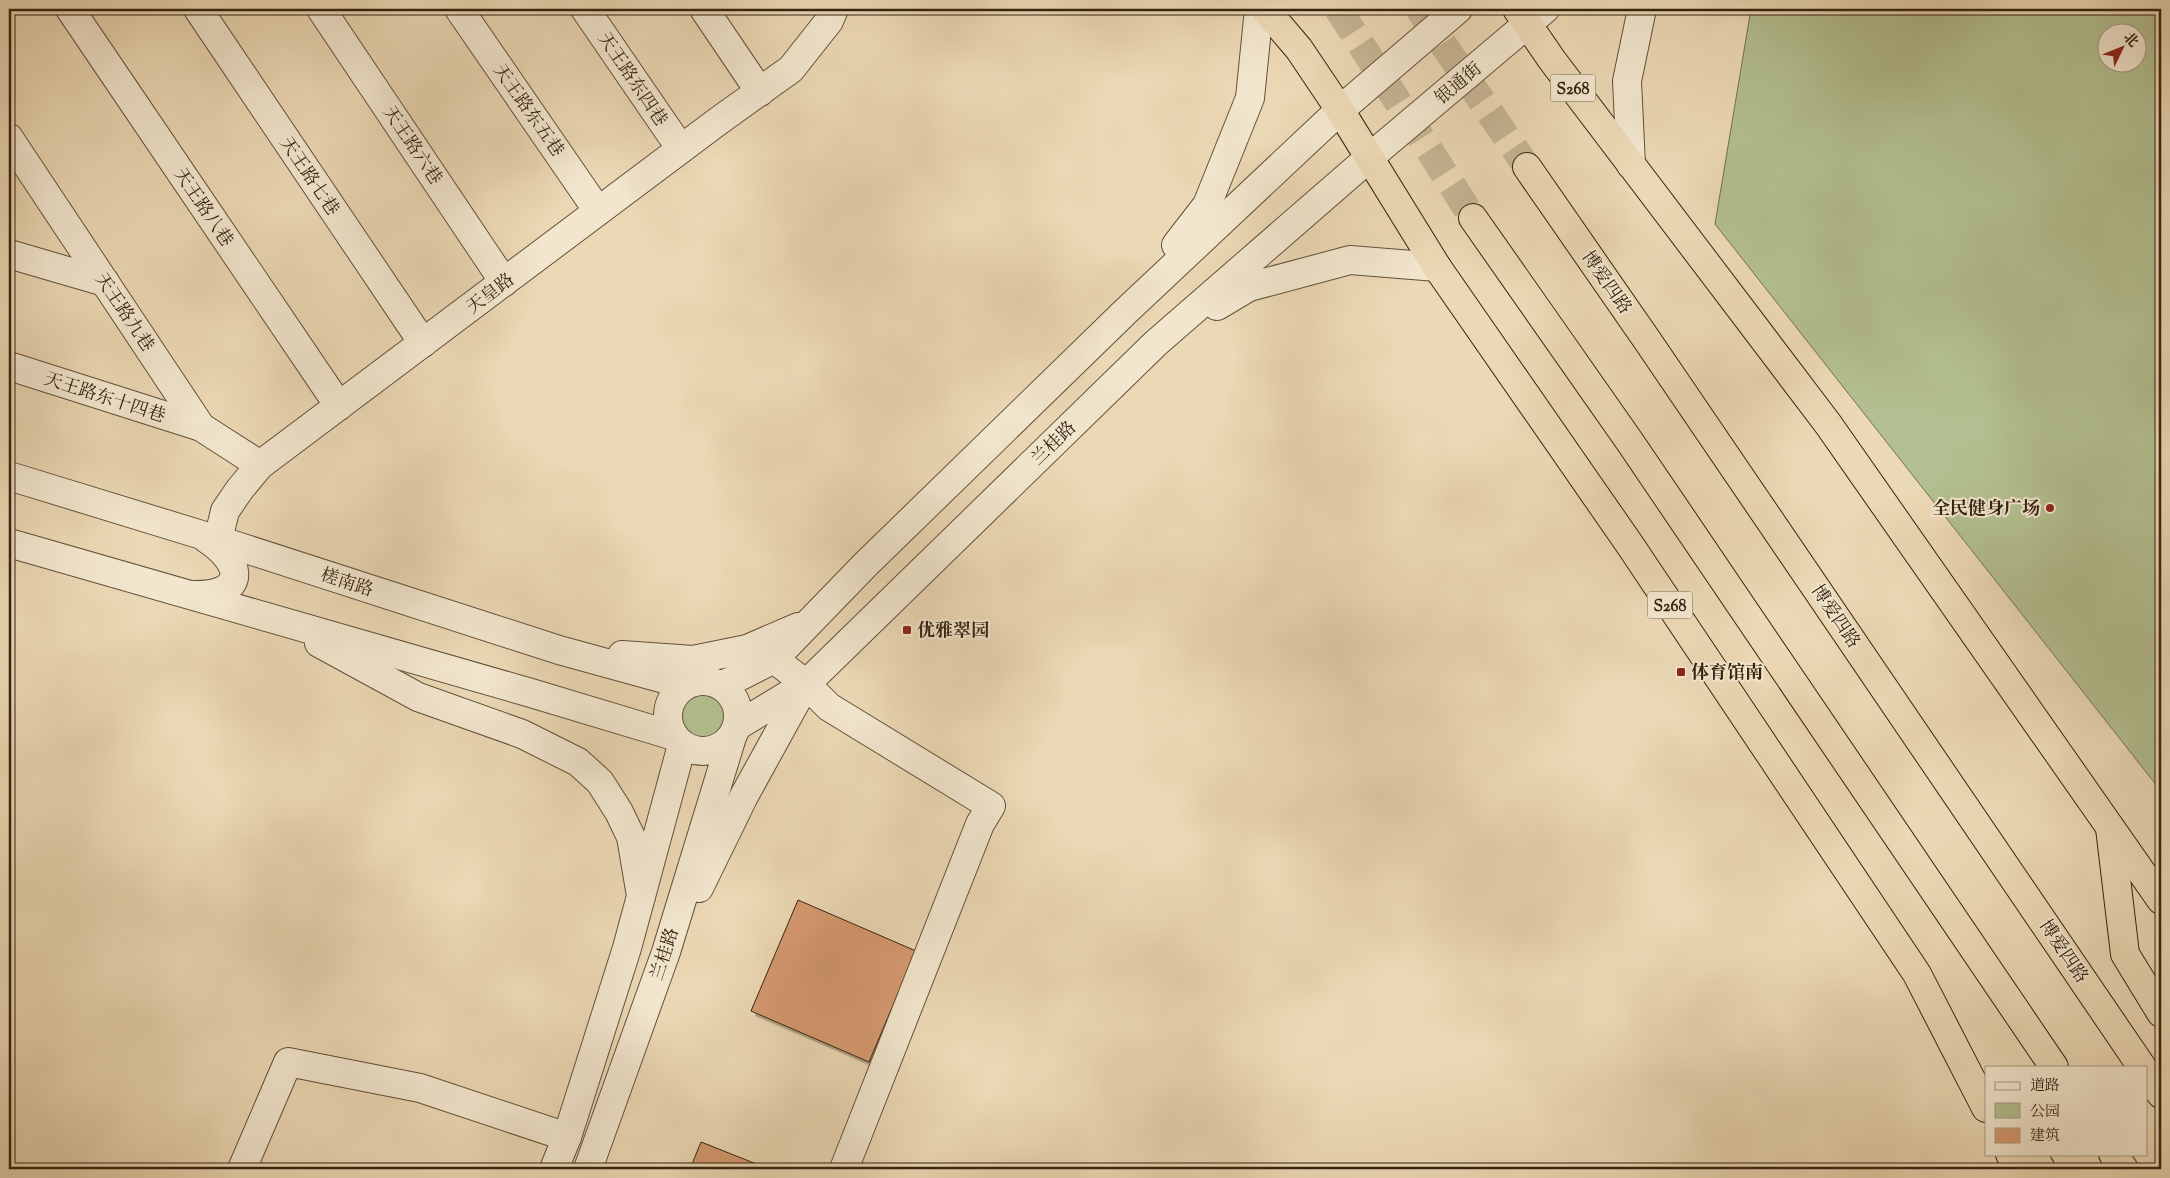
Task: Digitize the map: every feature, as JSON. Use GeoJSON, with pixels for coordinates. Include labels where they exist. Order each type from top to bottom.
{"type":"FeatureCollection","features":[{"type":"Feature","properties":{"kind":"highway","name":"S268"},"geometry":{"type":"LineString","coordinates":[[1265,9],[1298,49],[1340,110],[1437,267],[1635,553],[1917,974],[1985,1106]]}},
{"type":"Feature","properties":{"kind":"highway","name":"S268"},"geometry":{"type":"LineString","coordinates":[[1530,14],[1552,60],[1828,424],[2161,900]]}},
{"type":"Feature","properties":{"kind":"highway","name":"博爱四路"},"geometry":{"type":"LineString","coordinates":[[1527,167],[1648,340],[2141,1066]]}},
{"type":"Feature","properties":{"kind":"highway"},"geometry":{"type":"LineString","coordinates":[[1472,218],[1630,442],[2053,1066]]}},
{"type":"Feature","properties":{"kind":"highway"},"geometry":{"type":"LineString","coordinates":[[2110,825],[2125,954],[2161,1013]]}},
{"type":"Feature","properties":{"kind":"highway"},"geometry":{"type":"LineString","coordinates":[[1917,974],[1963,1028],[1985,1071]]}},
{"type":"Feature","properties":{"kind":"highway"},"geometry":{"type":"LineString","coordinates":[[2148,1075],[2161,1094]]}},
{"type":"Feature","properties":{"kind":"highway"},"geometry":{"type":"LineString","coordinates":[[2011,1156],[2018,1169]]}},
{"type":"Feature","properties":{"kind":"highway"},"geometry":{"type":"LineString","coordinates":[[2033,1156],[2041,1169]]}},
{"type":"Feature","properties":{"kind":"highway"},"geometry":{"type":"LineString","coordinates":[[2114,1156],[2124,1169]]}},
{"type":"Feature","properties":{"kind":"street","name":"天王路八巷"},"geometry":{"type":"LineString","coordinates":[[70,9],[338,406]]}},
{"type":"Feature","properties":{"kind":"street","name":"天王路七巷"},"geometry":{"type":"LineString","coordinates":[[198,9],[423,343]]}},
{"type":"Feature","properties":{"kind":"street","name":"天王路六巷"},"geometry":{"type":"LineString","coordinates":[[321,9],[504,282]]}},
{"type":"Feature","properties":{"kind":"street","name":"天王路东五巷"},"geometry":{"type":"LineString","coordinates":[[459,9],[598,211]]}},
{"type":"Feature","properties":{"kind":"street","name":"天王路东四巷"},"geometry":{"type":"LineString","coordinates":[[585,9],[681,150]]}},
{"type":"Feature","properties":{"kind":"street"},"geometry":{"type":"LineString","coordinates":[[704,9],[760,92]]}},
{"type":"Feature","properties":{"kind":"street","name":"天皇路"},"geometry":{"type":"LineString","coordinates":[[211,538],[225,511],[260,465],[598,211],[791,69],[829,21],[834,9]]}},
{"type":"Feature","properties":{"kind":"street"},"geometry":{"type":"LineString","coordinates":[[1124,312],[1207,205],[1250,98],[1259,9]]}},
{"type":"Feature","properties":{"kind":"street"},"geometry":{"type":"LineString","coordinates":[[720,686],[774,659],[865,565],[1124,312],[1340,110],[1458,9]]}},
{"type":"Feature","properties":{"kind":"street"},"geometry":{"type":"LineString","coordinates":[[1632,165],[1627,81],[1642,9]]}},
{"type":"Feature","properties":{"kind":"street","name":"银通街"},"geometry":{"type":"LineString","coordinates":[[1370,157],[1530,14]]}},
{"type":"Feature","properties":{"kind":"street","name":"天王路九巷"},"geometry":{"type":"LineString","coordinates":[[11,144],[201,427],[260,465]]}},
{"type":"Feature","properties":{"kind":"street","name":"兰桂路"},"geometry":{"type":"LineString","coordinates":[[588,1169],[666,952],[734,732],[806,684],[1156,343],[1370,157]]}},
{"type":"Feature","properties":{"kind":"street"},"geometry":{"type":"LineString","coordinates":[[9,254],[105,282]]}},
{"type":"Feature","properties":{"kind":"street"},"geometry":{"type":"LineString","coordinates":[[1156,343],[1249,287],[1350,260],[1437,267]]}},
{"type":"Feature","properties":{"kind":"street","name":"天王路东十四巷"},"geometry":{"type":"LineString","coordinates":[[9,366],[201,427]]}},
{"type":"Feature","properties":{"kind":"street","name":"槎南路"},"geometry":{"type":"LineString","coordinates":[[9,476],[211,538],[559,650],[686,685]]}},
{"type":"Feature","properties":{"kind":"street"},"geometry":{"type":"LineString","coordinates":[[186,594],[212,595],[225,589],[234,579],[235,570],[232,561],[211,538]]}},
{"type":"Feature","properties":{"kind":"street"},"geometry":{"type":"LineString","coordinates":[[9,543],[274,619],[678,740],[703,752],[714,750],[724,745],[734,732],[738,715],[736,704],[730,694],[720,686],[704,682],[686,685],[676,694],[668,714],[669,726],[678,740]]}},
{"type":"Feature","properties":{"kind":"street"},"geometry":{"type":"LineString","coordinates":[[274,619],[418,697],[522,734],[578,762],[600,782],[627,828],[631,837],[641,896]]}},
{"type":"Feature","properties":{"kind":"street"},"geometry":{"type":"LineString","coordinates":[[559,650],[693,660],[747,649],[809,623]]}},
{"type":"Feature","properties":{"kind":"street"},"geometry":{"type":"LineString","coordinates":[[774,659],[806,684],[829,707],[991,806],[980,824],[844,1169]]}},
{"type":"Feature","properties":{"kind":"street"},"geometry":{"type":"LineString","coordinates":[[666,952],[744,796],[806,684]]}},
{"type":"Feature","properties":{"kind":"street","name":"兰桂路"},"geometry":{"type":"LineString","coordinates":[[554,1169],[567,1137],[627,948],[678,740]]}},
{"type":"Feature","properties":{"kind":"street"},"geometry":{"type":"LineString","coordinates":[[242,1169],[288,1062],[420,1088],[567,1137]]}},
{"type":"Feature","properties":{"kind":"green space","name":"全民健身广场"},"geometry":{"type":"Polygon","coordinates":[[[1751,9],[2161,9],[2161,791],[1715,224],[1751,9]]]}},
{"type":"Feature","properties":{"kind":"green space"},"geometry":{"type":"Polygon","coordinates":[[[702,690],[712,692],[721,698],[727,707],[729,717],[727,727],[721,736],[712,742],[702,744],[692,742],[683,736],[677,727],[675,717],[677,707],[683,698],[692,692],[702,690]]]}},
{"type":"Feature","properties":{"kind":"building"},"geometry":{"type":"Polygon","coordinates":[[[798,900],[916,951],[869,1062],[751,1011],[798,900]]]}},
{"type":"Feature","properties":{"kind":"building"},"geometry":{"type":"Polygon","coordinates":[[[701,1142],[769,1169],[690,1169],[701,1142]]]}},
{"type":"Feature","properties":{"kind":"tunnel"},"geometry":{"type":"LineString","coordinates":[[1338,9],[1473,218]]}},
{"type":"Feature","properties":{"kind":"tunnel"},"geometry":{"type":"LineString","coordinates":[[1419,9],[1527,167]]}},
{"type":"Feature","properties":{"kind":"place","name":"全民健身广场"},"geometry":{"type":"Point","coordinates":[2050,508]}},
{"type":"Feature","properties":{"kind":"place","name":"优雅翠园"},"geometry":{"type":"Point","coordinates":[907,630]}},
{"type":"Feature","properties":{"kind":"place","name":"体育馆南"},"geometry":{"type":"Point","coordinates":[1681,672]}}]}
